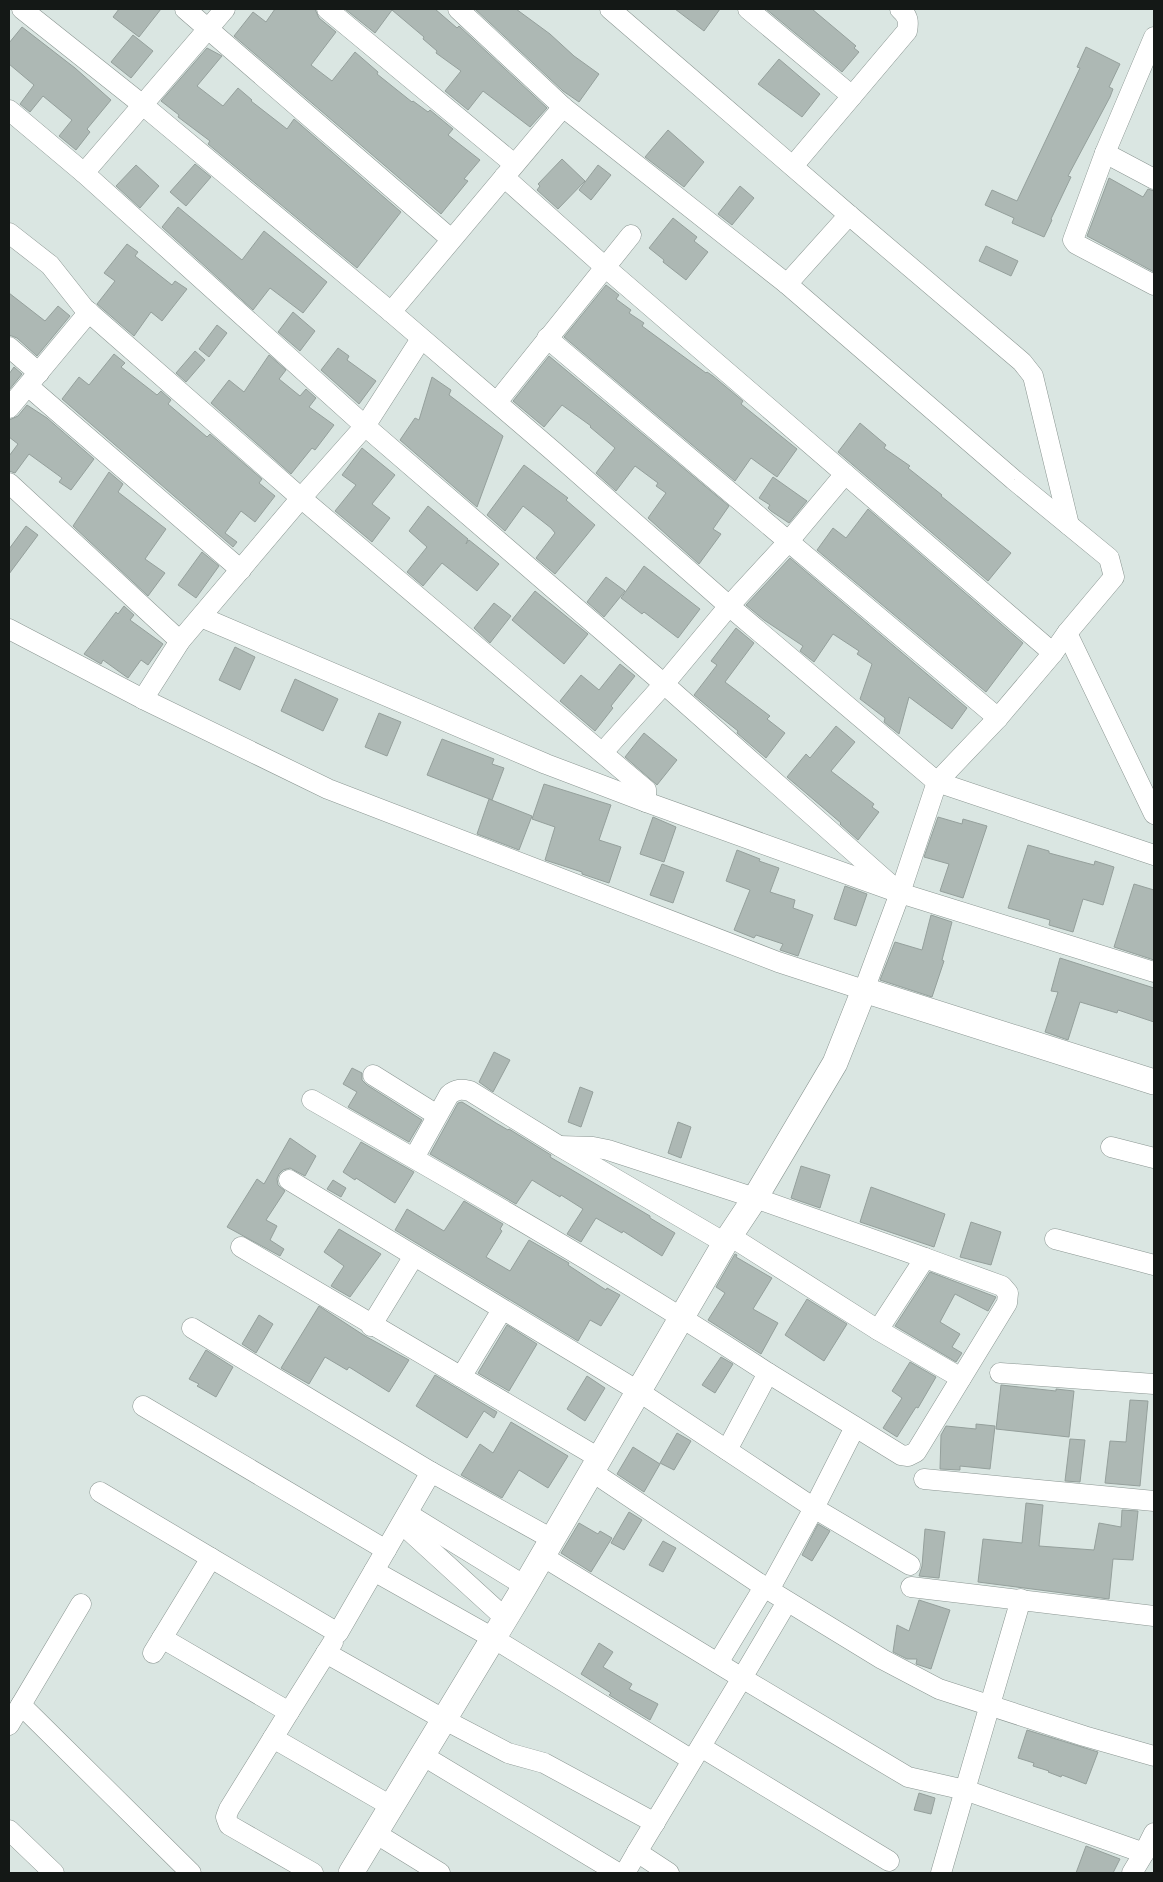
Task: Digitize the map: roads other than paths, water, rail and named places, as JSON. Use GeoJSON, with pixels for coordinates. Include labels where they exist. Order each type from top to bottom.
{"type":"FeatureCollection","features":[{"type":"Feature","properties":{"kind":"street"},"geometry":{"type":"LineString","coordinates":[[22,9],[144,106],[497,402],[729,606],[937,782],[1154,855]]}},
{"type":"Feature","properties":{"kind":"street"},"geometry":{"type":"LineString","coordinates":[[185,9],[451,239]]}},
{"type":"Feature","properties":{"kind":"street"},"geometry":{"type":"LineString","coordinates":[[84,173],[144,106],[225,9]]}},
{"type":"Feature","properties":{"kind":"street"},"geometry":{"type":"LineString","coordinates":[[327,9],[509,170],[605,267],[1053,653]]}},
{"type":"Feature","properties":{"kind":"street"},"geometry":{"type":"LineString","coordinates":[[350,1873],[499,1628],[682,1317],[835,1063],[900,892],[937,782],[998,718],[1114,577],[1109,558],[1014,480],[787,284],[563,107],[458,9]]}},
{"type":"Feature","properties":{"kind":"street"},"geometry":{"type":"LineString","coordinates":[[610,9],[1022,362],[1033,376],[1069,525]]}},
{"type":"Feature","properties":{"kind":"street"},"geometry":{"type":"LineString","coordinates":[[748,9],[852,96]]}},
{"type":"Feature","properties":{"kind":"street"},"geometry":{"type":"LineString","coordinates":[[793,166],[907,31],[909,22],[900,9]]}},
{"type":"Feature","properties":{"kind":"street"},"geometry":{"type":"LineString","coordinates":[[1154,37],[1148,66],[1105,152],[1074,242],[1154,285]]}},
{"type":"Feature","properties":{"kind":"street"},"geometry":{"type":"LineString","coordinates":[[390,312],[563,107]]}},
{"type":"Feature","properties":{"kind":"street"},"geometry":{"type":"LineString","coordinates":[[9,110],[84,173],[364,426],[664,684],[900,892]]}},
{"type":"Feature","properties":{"kind":"street"},"geometry":{"type":"LineString","coordinates":[[1105,152],[1154,179]]}},
{"type":"Feature","properties":{"kind":"street"},"geometry":{"type":"LineString","coordinates":[[787,284],[849,215]]}},
{"type":"Feature","properties":{"kind":"street"},"geometry":{"type":"LineString","coordinates":[[9,232],[50,265],[89,312],[301,498],[646,790],[646,802]]}},
{"type":"Feature","properties":{"kind":"street"},"geometry":{"type":"LineString","coordinates":[[497,402],[631,235]]}},
{"type":"Feature","properties":{"kind":"street"},"geometry":{"type":"LineString","coordinates":[[9,408],[89,312]]}},
{"type":"Feature","properties":{"kind":"street"},"geometry":{"type":"LineString","coordinates":[[547,338],[998,718]]}},
{"type":"Feature","properties":{"kind":"street"},"geometry":{"type":"LineString","coordinates":[[143,699],[180,641],[364,426],[421,339]]}},
{"type":"Feature","properties":{"kind":"street"},"geometry":{"type":"LineString","coordinates":[[9,347],[33,379],[241,570]]}},
{"type":"Feature","properties":{"kind":"street"},"geometry":{"type":"LineString","coordinates":[[603,752],[664,684],[729,606],[788,542],[845,474]]}},
{"type":"Feature","properties":{"kind":"street"},"geometry":{"type":"LineString","coordinates":[[9,483],[180,641]]}},
{"type":"Feature","properties":{"kind":"street"},"geometry":{"type":"LineString","coordinates":[[201,616],[546,764],[646,802],[900,892],[1154,972]]}},
{"type":"Feature","properties":{"kind":"street"},"geometry":{"type":"LineString","coordinates":[[9,629],[143,699],[328,789],[778,962],[1154,1082]]}},
{"type":"Feature","properties":{"kind":"street"},"geometry":{"type":"LineString","coordinates":[[1067,634],[1154,814]]}},
{"type":"Feature","properties":{"kind":"street"},"geometry":{"type":"LineString","coordinates":[[372,1075],[437,1115]]}},
{"type":"Feature","properties":{"kind":"street"},"geometry":{"type":"LineString","coordinates":[[414,1158],[449,1095],[455,1090],[470,1091],[559,1146],[728,1240],[961,1378]]}},
{"type":"Feature","properties":{"kind":"street"},"geometry":{"type":"LineString","coordinates":[[312,1100],[414,1158],[682,1317],[768,1373],[901,1455],[908,1456],[916,1452],[1007,1303],[1008,1293],[1002,1286],[755,1198],[608,1150],[593,1147],[559,1146]]}},
{"type":"Feature","properties":{"kind":"street"},"geometry":{"type":"LineString","coordinates":[[1111,1147],[1154,1158]]}},
{"type":"Feature","properties":{"kind":"street"},"geometry":{"type":"LineString","coordinates":[[289,1180],[638,1391],[814,1508],[910,1565]]}},
{"type":"Feature","properties":{"kind":"street"},"geometry":{"type":"LineString","coordinates":[[1055,1239],[1154,1265]]}},
{"type":"Feature","properties":{"kind":"street"},"geometry":{"type":"LineString","coordinates":[[241,1247],[461,1378],[595,1465],[787,1602],[882,1659],[939,1689],[1084,1736],[1154,1756]]}},
{"type":"Feature","properties":{"kind":"street"},"geometry":{"type":"LineString","coordinates":[[371,1326],[414,1256]]}},
{"type":"Feature","properties":{"kind":"street"},"geometry":{"type":"LineString","coordinates":[[878,1330],[925,1258]]}},
{"type":"Feature","properties":{"kind":"street"},"geometry":{"type":"LineString","coordinates":[[461,1378],[502,1310]]}},
{"type":"Feature","properties":{"kind":"street"},"geometry":{"type":"LineString","coordinates":[[192,1328],[431,1472],[547,1547],[718,1663],[908,1777],[965,1790],[1144,1853]]}},
{"type":"Feature","properties":{"kind":"street"},"geometry":{"type":"LineString","coordinates":[[1000,1372],[1154,1384]]}},
{"type":"Feature","properties":{"kind":"street"},"geometry":{"type":"LineString","coordinates":[[727,1450],[768,1373]]}},
{"type":"Feature","properties":{"kind":"street"},"geometry":{"type":"LineString","coordinates":[[143,1406],[386,1550]]}},
{"type":"Feature","properties":{"kind":"street"},"geometry":{"type":"LineString","coordinates":[[718,1663],[767,1588],[814,1508],[855,1427]]}},
{"type":"Feature","properties":{"kind":"street"},"geometry":{"type":"LineString","coordinates":[[313,1873],[229,1824],[226,1817],[229,1808],[338,1634],[431,1472]]}},
{"type":"Feature","properties":{"kind":"street"},"geometry":{"type":"LineString","coordinates":[[924,1479],[1154,1501]]}},
{"type":"Feature","properties":{"kind":"street"},"geometry":{"type":"LineString","coordinates":[[100,1492],[338,1634]]}},
{"type":"Feature","properties":{"kind":"street"},"geometry":{"type":"LineString","coordinates":[[405,1519],[524,1586]]}},
{"type":"Feature","properties":{"kind":"street"},"geometry":{"type":"LineString","coordinates":[[405,1519],[499,1628]]}},
{"type":"Feature","properties":{"kind":"street"},"geometry":{"type":"LineString","coordinates":[[211,1558],[157,1646],[289,1712]]}},
{"type":"Feature","properties":{"kind":"street"},"geometry":{"type":"LineString","coordinates":[[374,1571],[499,1628],[697,1754],[889,1860]]}},
{"type":"Feature","properties":{"kind":"street"},"geometry":{"type":"LineString","coordinates":[[911,1587],[1154,1616]]}},
{"type":"Feature","properties":{"kind":"street"},"geometry":{"type":"LineString","coordinates":[[941,1873],[1021,1599]]}},
{"type":"Feature","properties":{"kind":"street"},"geometry":{"type":"LineString","coordinates":[[625,1873],[787,1602]]}},
{"type":"Feature","properties":{"kind":"street"},"geometry":{"type":"LineString","coordinates":[[9,1725],[81,1604]]}},
{"type":"Feature","properties":{"kind":"street"},"geometry":{"type":"LineString","coordinates":[[326,1653],[443,1719],[508,1753],[544,1763],[654,1823]]}},
{"type":"Feature","properties":{"kind":"street"},"geometry":{"type":"LineString","coordinates":[[21,1705],[191,1873]]}},
{"type":"Feature","properties":{"kind":"street"},"geometry":{"type":"LineString","coordinates":[[273,1738],[391,1806]]}},
{"type":"Feature","properties":{"kind":"street"},"geometry":{"type":"LineString","coordinates":[[422,1756],[618,1873]]}},
{"type":"Feature","properties":{"kind":"street"},"geometry":{"type":"LineString","coordinates":[[9,1830],[54,1873]]}},
{"type":"Feature","properties":{"kind":"street"},"geometry":{"type":"LineString","coordinates":[[1132,1873],[1154,1833]]}},
{"type":"Feature","properties":{"kind":"street"},"geometry":{"type":"LineString","coordinates":[[375,1834],[440,1873]]}},
{"type":"Feature","properties":{"kind":"street"},"geometry":{"type":"LineString","coordinates":[[637,1852],[668,1873]]}}]}
